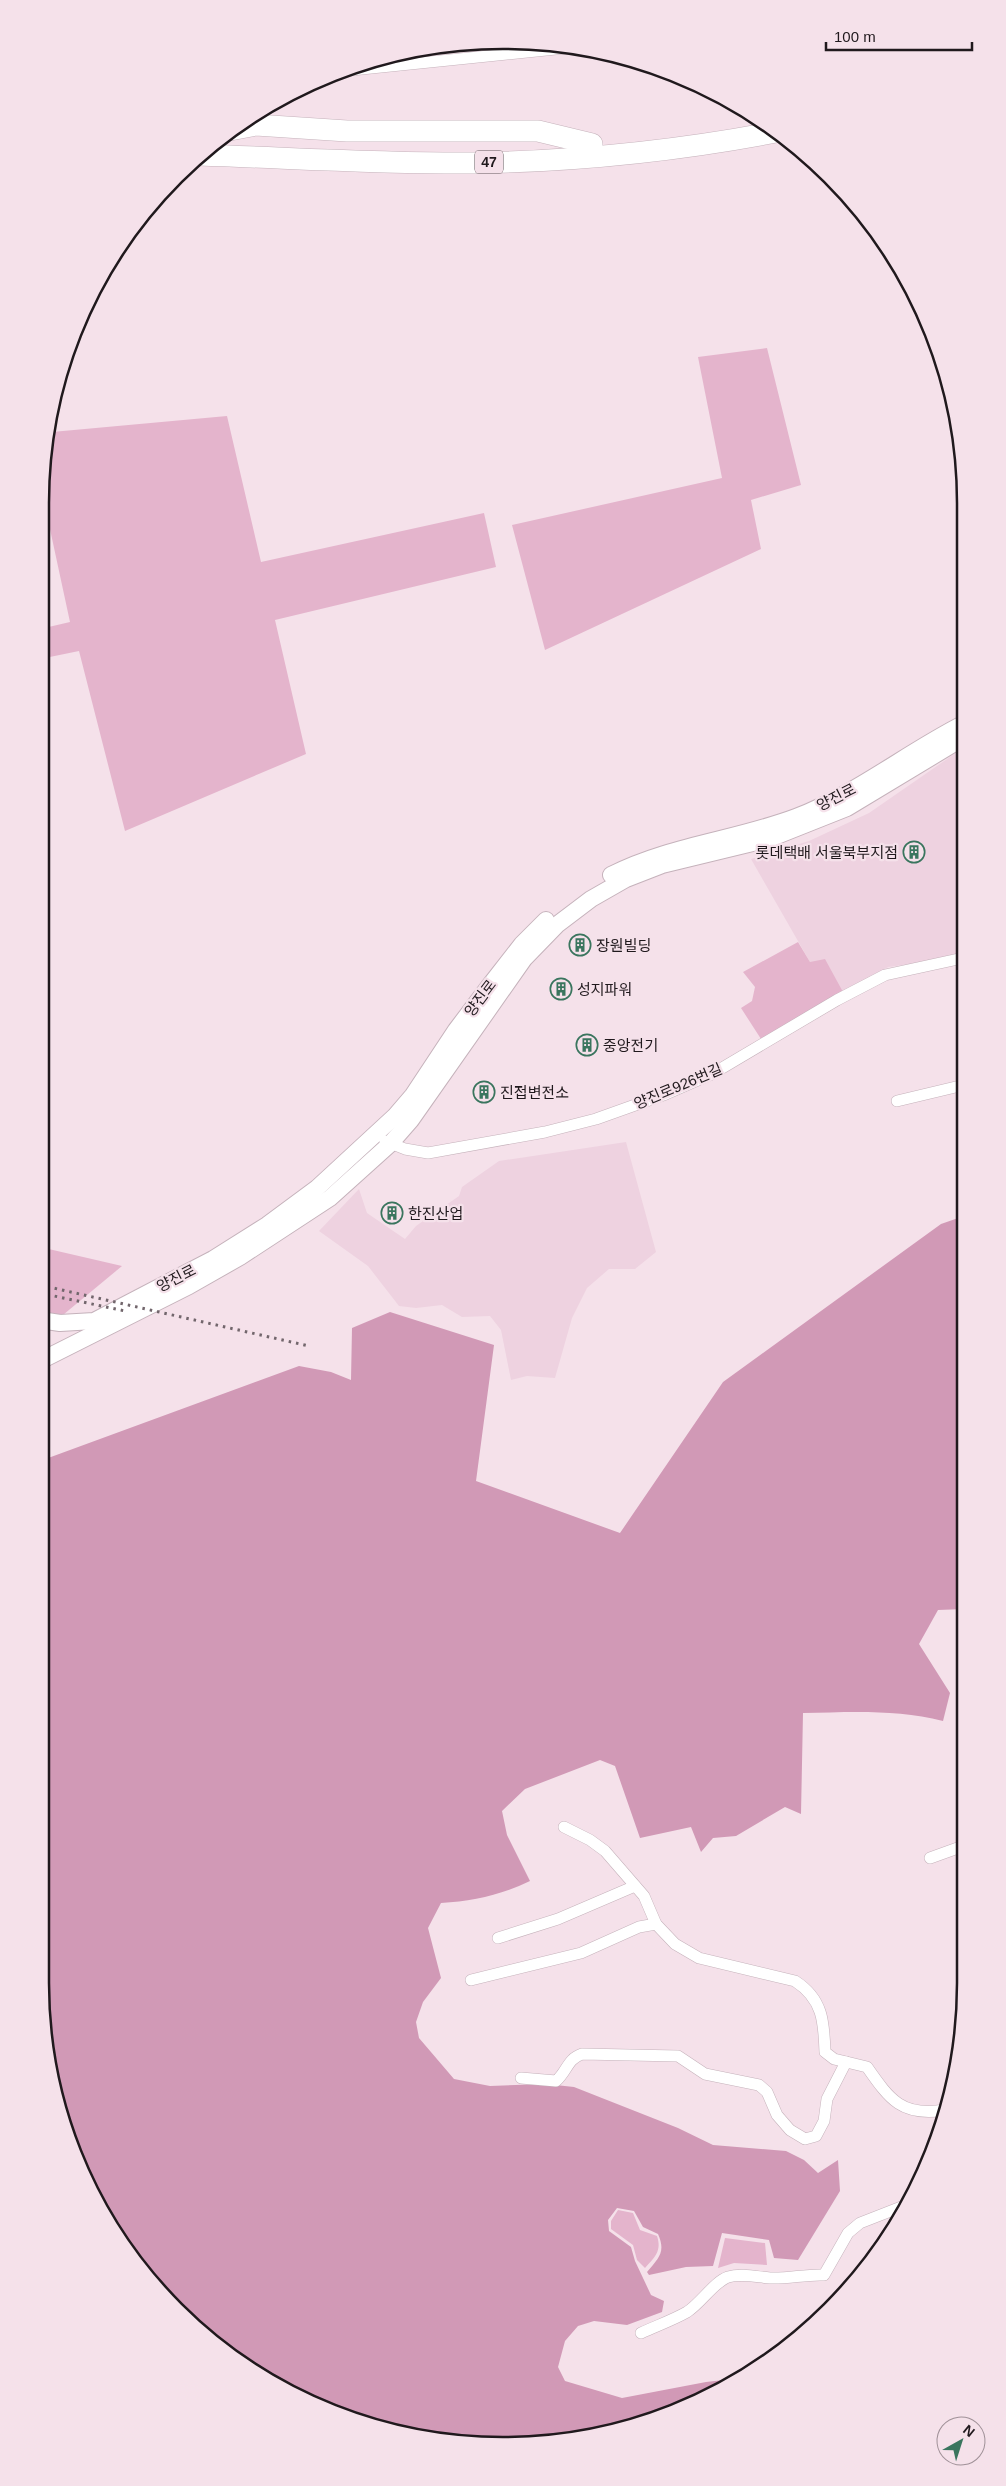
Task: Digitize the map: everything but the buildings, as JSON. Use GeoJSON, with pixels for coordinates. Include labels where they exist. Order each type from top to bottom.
{"type":"FeatureCollection","features":[{"type":"Feature","properties":{"kind":"highway","name":"47"},"geometry":{"type":"LineString","coordinates":[[226,143],[450,150],[592,144],[662,137],[752,123]]}},
{"type":"Feature","properties":{"kind":"highway"},"geometry":{"type":"LineString","coordinates":[[249,126],[256,125],[347,131],[538,131],[592,144]]}},
{"type":"Feature","properties":{"kind":"highway","name":"47"},"geometry":{"type":"LineString","coordinates":[[210,155],[478,163],[573,159],[637,153],[695,146],[767,134]]}},
{"type":"Feature","properties":{"kind":"main road","name":"양진로"},"geometry":{"type":"LineString","coordinates":[[49,1321],[60,1323],[94,1321],[213,1259],[266,1225],[317,1188],[375,1135],[414,1094],[456,1030],[522,944],[547,920],[575,898],[609,876],[646,859],[796,817],[848,792],[957,728]]}},
{"type":"Feature","properties":{"kind":"main road","name":"양진로"},"geometry":{"type":"LineString","coordinates":[[49,1356],[189,1286],[240,1257],[330,1198],[390,1144],[411,1120],[524,959],[558,924],[591,899],[626,880],[662,865],[769,839],[847,808],[957,742]]}},
{"type":"Feature","properties":{"kind":"main road"},"geometry":{"type":"LineString","coordinates":[[49,1329],[93,1334]]}},
{"type":"Feature","properties":{"kind":"street"},"geometry":{"type":"LineString","coordinates":[[373,68],[539,51]]}},
{"type":"Feature","properties":{"kind":"street","name":"양진로926번길"},"geometry":{"type":"LineString","coordinates":[[375,1135],[390,1144],[428,1154],[545,1132],[596,1119],[666,1094],[712,1074],[837,1000],[885,975],[957,959]]}},
{"type":"Feature","properties":{"kind":"street"},"geometry":{"type":"LineString","coordinates":[[897,1101],[957,1087]]}},
{"type":"Feature","properties":{"kind":"street"},"geometry":{"type":"LineString","coordinates":[[564,1827],[590,1840],[605,1852],[644,1896],[656,1924],[675,1944],[699,1958],[795,1981],[809,1990],[818,2006],[824,2025],[825,2052],[834,2059],[867,2067],[887,2095],[899,2105],[916,2112],[939,2110]]}},
{"type":"Feature","properties":{"kind":"street"},"geometry":{"type":"LineString","coordinates":[[930,1858],[957,1849]]}},
{"type":"Feature","properties":{"kind":"street"},"geometry":{"type":"LineString","coordinates":[[498,1938],[558,1919],[635,1886]]}},
{"type":"Feature","properties":{"kind":"street"},"geometry":{"type":"LineString","coordinates":[[472,1980],[581,1953],[639,1927],[656,1924]]}},
{"type":"Feature","properties":{"kind":"street"},"geometry":{"type":"LineString","coordinates":[[521,2078],[556,2081],[563,2075],[566,2065],[574,2057],[582,2054],[678,2056],[705,2074],[759,2085],[767,2092],[777,2115],[790,2130],[805,2139],[816,2136],[824,2121],[827,2099],[846,2062]]}},
{"type":"Feature","properties":{"kind":"street"},"geometry":{"type":"LineString","coordinates":[[641,2333],[686,2312],[704,2299],[714,2286],[728,2277],[745,2275],[772,2278],[806,2274],[824,2275],[848,2233],[860,2223],[896,2210]]}},
{"type":"Feature","properties":{"kind":"shaded area"},"geometry":{"type":"Polygon","coordinates":[[[767,348],[801,485],[751,500],[761,549],[545,650],[512,525],[722,478],[698,357],[767,348]]]}},
{"type":"Feature","properties":{"kind":"shaded area"},"geometry":{"type":"Polygon","coordinates":[[[227,416],[261,562],[484,513],[496,567],[275,620],[306,754],[125,831],[79,651],[49,657],[49,627],[70,622],[49,524],[50,473],[55,432],[227,416]]]}},
{"type":"Feature","properties":{"kind":"shaded area","name":"롯데택배 서울북부지점"},"geometry":{"type":"Polygon","coordinates":[[[957,752],[957,955],[932,961],[888,967],[843,992],[810,962],[751,859],[809,841],[869,813],[957,752]]]}},
{"type":"Feature","properties":{"kind":"shaded area"},"geometry":{"type":"Polygon","coordinates":[[[798,942],[810,962],[825,959],[843,992],[761,1039],[741,1008],[752,1001],[755,987],[743,972],[798,942]]]}},
{"type":"Feature","properties":{"kind":"shaded area"},"geometry":{"type":"Polygon","coordinates":[[[626,1142],[656,1252],[635,1269],[609,1269],[587,1288],[572,1318],[555,1378],[527,1376],[511,1380],[501,1330],[490,1316],[462,1317],[442,1305],[416,1308],[399,1306],[368,1266],[319,1231],[359,1189],[367,1213],[405,1239],[416,1226],[459,1196],[462,1187],[499,1161],[626,1142]]]}},
{"type":"Feature","properties":{"kind":"shaded area"},"geometry":{"type":"Polygon","coordinates":[[[957,1218],[957,1609],[938,1610],[919,1644],[950,1693],[943,1721],[891,1713],[803,1713],[801,1814],[785,1807],[736,1836],[713,1838],[701,1852],[691,1827],[640,1838],[615,1766],[600,1760],[525,1789],[502,1811],[507,1835],[530,1881],[487,1896],[441,1903],[428,1928],[441,1978],[423,2002],[416,2022],[419,2038],[454,2079],[490,2086],[546,2084],[574,2087],[678,2128],[713,2145],[786,2151],[804,2160],[818,2173],[838,2160],[840,2191],[798,2260],[774,2258],[769,2240],[722,2233],[713,2266],[686,2267],[649,2275],[647,2272],[658,2259],[661,2250],[658,2234],[643,2227],[634,2211],[617,2208],[608,2220],[609,2231],[631,2247],[635,2261],[651,2295],[664,2301],[662,2312],[627,2325],[594,2321],[578,2326],[565,2341],[558,2367],[565,2381],[622,2398],[722,2380],[677,2403],[649,2413],[592,2429],[562,2433],[533,2436],[473,2436],[414,2429],[385,2422],[329,2403],[276,2376],[251,2361],[203,2325],[161,2283],[143,2260],[125,2235],[96,2184],[83,2157],[64,2101],[57,2072],[53,2042],[49,1983],[49,1458],[299,1366],[331,1372],[351,1380],[352,1328],[390,1312],[494,1345],[476,1481],[620,1533],[723,1382],[941,1224],[957,1218]]]}},
{"type":"Feature","properties":{"kind":"shaded area"},"geometry":{"type":"Polygon","coordinates":[[[49,1249],[122,1266],[49,1327],[49,1249]]]}},
{"type":"Feature","properties":{"kind":"shaded area"},"geometry":{"type":"Polygon","coordinates":[[[618,2210],[633,2213],[640,2230],[657,2236],[658,2250],[655,2257],[645,2268],[637,2260],[633,2245],[611,2229],[611,2221],[618,2210]]]}},
{"type":"Feature","properties":{"kind":"shaded area"},"geometry":{"type":"Polygon","coordinates":[[[725,2238],[765,2243],[767,2265],[734,2263],[718,2268],[725,2238]]]}},
{"type":"Feature","properties":{"kind":"railway"},"geometry":{"type":"LineString","coordinates":[[49,1287],[309,1346]]}},
{"type":"Feature","properties":{"kind":"railway"},"geometry":{"type":"LineString","coordinates":[[49,1295],[125,1311]]}},
{"type":"Feature","properties":{"kind":"place","name":"롯데택배 서울북부지점"},"geometry":{"type":"Point","coordinates":[914,852]}},
{"type":"Feature","properties":{"kind":"place","name":"장원빌딩"},"geometry":{"type":"Point","coordinates":[580,945]}},
{"type":"Feature","properties":{"kind":"place","name":"성지파워"},"geometry":{"type":"Point","coordinates":[561,989]}},
{"type":"Feature","properties":{"kind":"place","name":"중앙전기"},"geometry":{"type":"Point","coordinates":[587,1045]}},
{"type":"Feature","properties":{"kind":"place","name":"진접변전소"},"geometry":{"type":"Point","coordinates":[484,1092]}},
{"type":"Feature","properties":{"kind":"place","name":"한진산업"},"geometry":{"type":"Point","coordinates":[392,1213]}}]}
